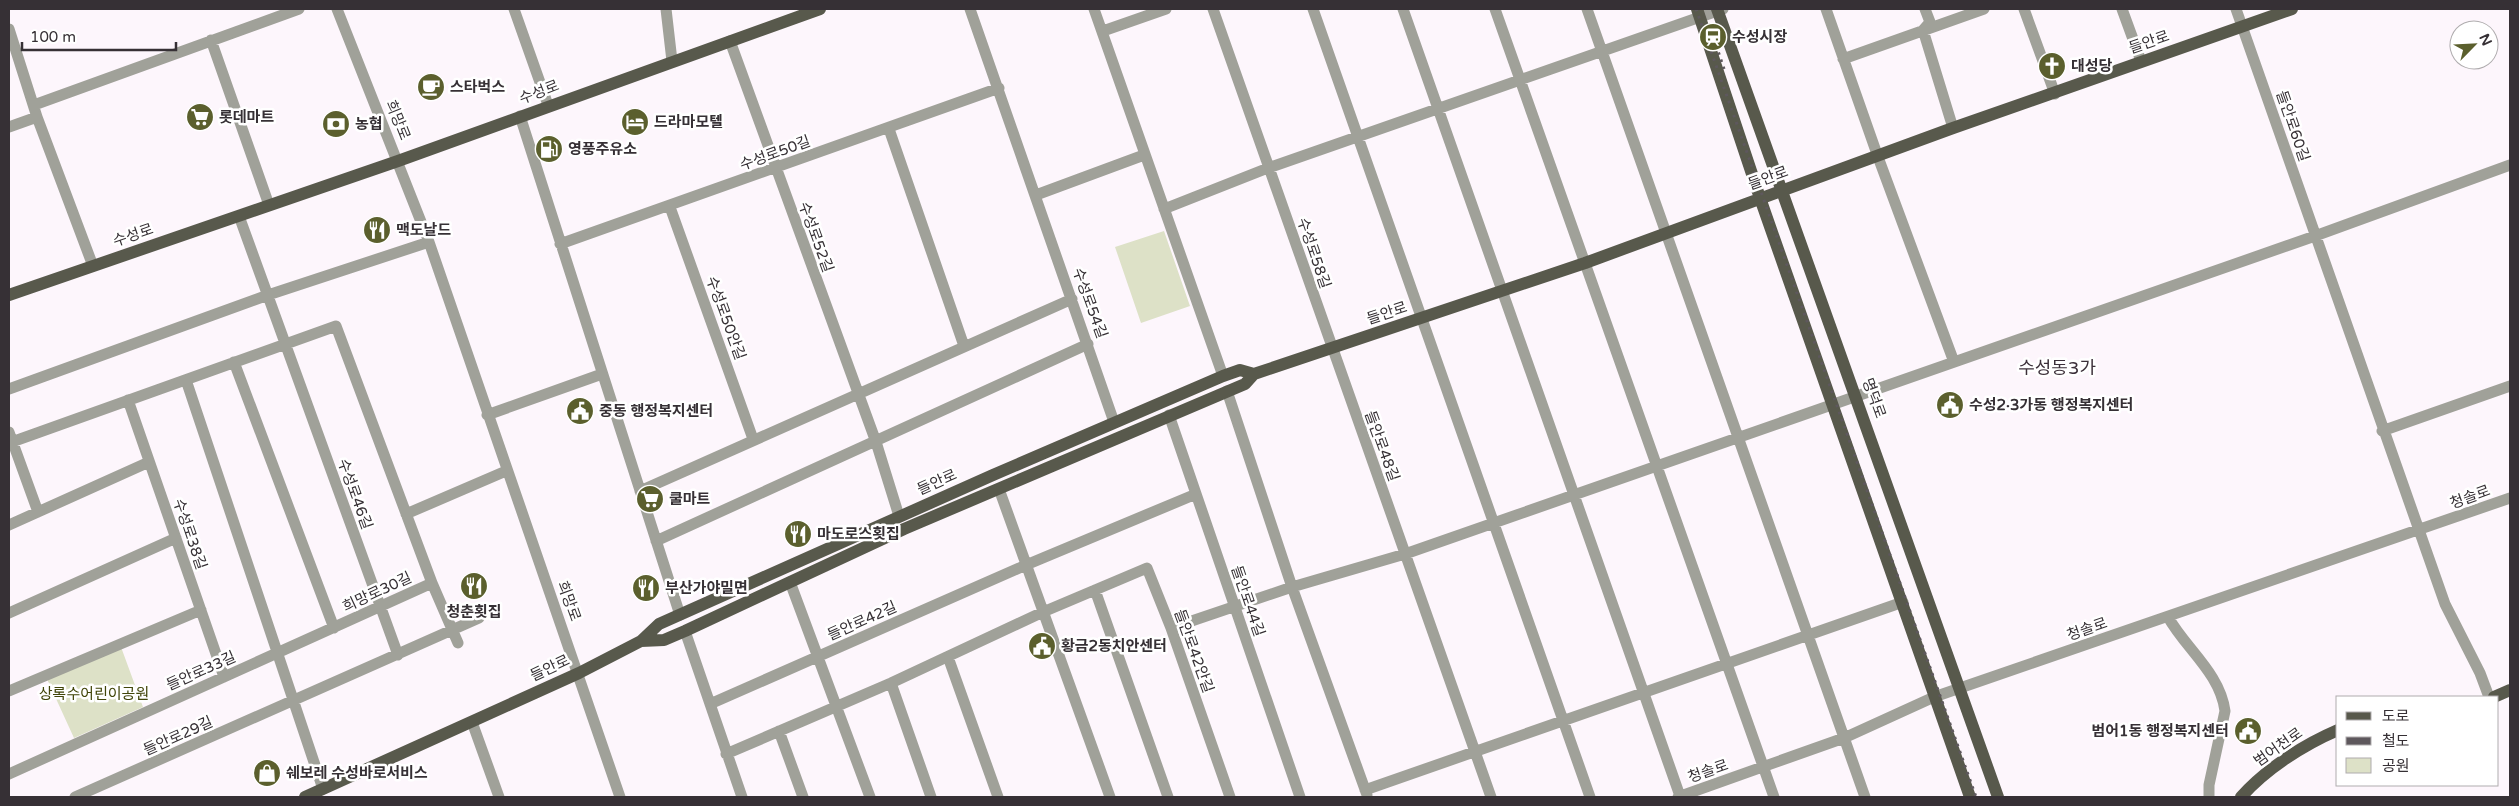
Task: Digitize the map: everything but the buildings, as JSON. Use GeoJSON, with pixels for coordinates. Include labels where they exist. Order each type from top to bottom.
{"type":"FeatureCollection","features":[{"type":"Feature","properties":{"kind":"main road","name":"수성로"},"geometry":{"type":"LineString","coordinates":[[9,295],[398,161],[548,105],[820,9]]}},
{"type":"Feature","properties":{"kind":"main road","name":"명덕로"},"geometry":{"type":"LineString","coordinates":[[1719,9],[1961,688],[1998,797]]}},
{"type":"Feature","properties":{"kind":"main road","name":"들안로"},"geometry":{"type":"LineString","coordinates":[[641,641],[664,640],[685,631],[904,529],[1245,384],[1254,374],[1584,263],[1953,128],[2055,94],[2292,9]]}},
{"type":"Feature","properties":{"kind":"main road"},"geometry":{"type":"LineString","coordinates":[[1698,13],[1760,198],[1834,404],[1970,797]]}},
{"type":"Feature","properties":{"kind":"main road","name":"들안로"},"geometry":{"type":"LineString","coordinates":[[305,797],[579,673],[641,641],[659,624],[899,516],[1223,376],[1240,370],[1254,374]]}},
{"type":"Feature","properties":{"kind":"main road"},"geometry":{"type":"LineString","coordinates":[[2496,696],[2510,690]]}},
{"type":"Feature","properties":{"kind":"main road","name":"범어천로"},"geometry":{"type":"LineString","coordinates":[[2240,797],[2262,777],[2306,746],[2336,731]]}},
{"type":"Feature","properties":{"kind":"street"},"geometry":{"type":"LineString","coordinates":[[34,104],[300,9]]}},
{"type":"Feature","properties":{"kind":"street","name":"희망로"},"geometry":{"type":"LineString","coordinates":[[337,9],[429,242],[487,416],[579,673],[620,797]]}},
{"type":"Feature","properties":{"kind":"street"},"geometry":{"type":"LineString","coordinates":[[514,9],[548,105]]}},
{"type":"Feature","properties":{"kind":"street"},"geometry":{"type":"LineString","coordinates":[[666,9],[672,61]]}},
{"type":"Feature","properties":{"kind":"street","name":"수성로54길"},"geometry":{"type":"LineString","coordinates":[[970,9],[1114,422]]}},
{"type":"Feature","properties":{"kind":"street"},"geometry":{"type":"LineString","coordinates":[[1094,9],[1223,376]]}},
{"type":"Feature","properties":{"kind":"street"},"geometry":{"type":"LineString","coordinates":[[1103,31],[1166,9]]}},
{"type":"Feature","properties":{"kind":"street","name":"수성로58길"},"geometry":{"type":"LineString","coordinates":[[1213,9],[1331,348]]}},
{"type":"Feature","properties":{"kind":"street"},"geometry":{"type":"LineString","coordinates":[[1312,9],[1590,797]]}},
{"type":"Feature","properties":{"kind":"street"},"geometry":{"type":"LineString","coordinates":[[1403,9],[1679,797]]}},
{"type":"Feature","properties":{"kind":"street"},"geometry":{"type":"LineString","coordinates":[[1495,9],[1774,797]]}},
{"type":"Feature","properties":{"kind":"street"},"geometry":{"type":"LineString","coordinates":[[1587,9],[1664,234],[1865,797]]}},
{"type":"Feature","properties":{"kind":"street","name":"명덕로"},"geometry":{"type":"LineString","coordinates":[[1358,136],[1520,80],[1698,13],[1719,9]]}},
{"type":"Feature","properties":{"kind":"street"},"geometry":{"type":"LineString","coordinates":[[1826,9],[1878,157],[1954,362]]}},
{"type":"Feature","properties":{"kind":"street"},"geometry":{"type":"LineString","coordinates":[[1923,30],[1930,22],[1925,9]]}},
{"type":"Feature","properties":{"kind":"street"},"geometry":{"type":"LineString","coordinates":[[1843,59],[1984,9]]}},
{"type":"Feature","properties":{"kind":"street"},"geometry":{"type":"LineString","coordinates":[[2024,9],[2055,94]]}},
{"type":"Feature","properties":{"kind":"street"},"geometry":{"type":"LineString","coordinates":[[2122,9],[2141,62]]}},
{"type":"Feature","properties":{"kind":"street","name":"들안로60길"},"geometry":{"type":"LineString","coordinates":[[2236,9],[2418,531],[2445,604],[2480,673],[2489,696]]}},
{"type":"Feature","properties":{"kind":"street"},"geometry":{"type":"LineString","coordinates":[[9,29],[12,47],[93,266]]}},
{"type":"Feature","properties":{"kind":"street"},"geometry":{"type":"LineString","coordinates":[[1923,30],[1953,128]]}},
{"type":"Feature","properties":{"kind":"street"},"geometry":{"type":"LineString","coordinates":[[210,40],[269,206]]}},
{"type":"Feature","properties":{"kind":"street","name":"수성로52길"},"geometry":{"type":"LineString","coordinates":[[730,41],[876,442],[899,516]]}},
{"type":"Feature","properties":{"kind":"street","name":"수성로50길"},"geometry":{"type":"LineString","coordinates":[[560,244],[670,207],[999,88]]}},
{"type":"Feature","properties":{"kind":"street"},"geometry":{"type":"LineString","coordinates":[[520,116],[680,615]]}},
{"type":"Feature","properties":{"kind":"street"},"geometry":{"type":"LineString","coordinates":[[9,127],[37,117]]}},
{"type":"Feature","properties":{"kind":"street"},"geometry":{"type":"LineString","coordinates":[[889,129],[964,346]]}},
{"type":"Feature","properties":{"kind":"street"},"geometry":{"type":"LineString","coordinates":[[1164,210],[1268,168],[1358,136]]}},
{"type":"Feature","properties":{"kind":"street"},"geometry":{"type":"LineString","coordinates":[[1036,195],[1144,155]]}},
{"type":"Feature","properties":{"kind":"street"},"geometry":{"type":"LineString","coordinates":[[1170,628],[1292,587],[1405,554],[1573,496],[2315,236],[2510,165]]}},
{"type":"Feature","properties":{"kind":"street","name":"수성로50안길"},"geometry":{"type":"LineString","coordinates":[[670,207],[753,439]]}},
{"type":"Feature","properties":{"kind":"street","name":"수성로46길"},"geometry":{"type":"LineString","coordinates":[[239,216],[398,655]]}},
{"type":"Feature","properties":{"kind":"street"},"geometry":{"type":"LineString","coordinates":[[9,389],[268,295],[429,242]]}},
{"type":"Feature","properties":{"kind":"street"},"geometry":{"type":"LineString","coordinates":[[640,491],[753,439],[1072,299]]}},
{"type":"Feature","properties":{"kind":"street"},"geometry":{"type":"LineString","coordinates":[[38,512],[10,439],[186,380],[336,326],[406,514],[506,471]]}},
{"type":"Feature","properties":{"kind":"street"},"geometry":{"type":"LineString","coordinates":[[656,541],[1088,344]]}},
{"type":"Feature","properties":{"kind":"street","name":"들안로48길"},"geometry":{"type":"LineString","coordinates":[[1331,348],[1491,797]]}},
{"type":"Feature","properties":{"kind":"street"},"geometry":{"type":"LineString","coordinates":[[234,362],[334,628]]}},
{"type":"Feature","properties":{"kind":"street"},"geometry":{"type":"LineString","coordinates":[[487,416],[602,374]]}},
{"type":"Feature","properties":{"kind":"street"},"geometry":{"type":"LineString","coordinates":[[186,380],[323,789]]}},
{"type":"Feature","properties":{"kind":"street"},"geometry":{"type":"LineString","coordinates":[[2382,431],[2510,386]]}},
{"type":"Feature","properties":{"kind":"street"},"geometry":{"type":"LineString","coordinates":[[1228,391],[1292,587],[1366,794],[1475,753],[1903,602]]}},
{"type":"Feature","properties":{"kind":"street","name":"수성로38길"},"geometry":{"type":"LineString","coordinates":[[128,400],[224,677]]}},
{"type":"Feature","properties":{"kind":"street","name":"들안로44길"},"geometry":{"type":"LineString","coordinates":[[1169,415],[1300,797]]}},
{"type":"Feature","properties":{"kind":"street"},"geometry":{"type":"LineString","coordinates":[[9,526],[149,462]]}},
{"type":"Feature","properties":{"kind":"street"},"geometry":{"type":"LineString","coordinates":[[999,489],[1110,797]]}},
{"type":"Feature","properties":{"kind":"street","name":"들안로42길"},"geometry":{"type":"LineString","coordinates":[[710,704],[1026,565],[1196,494]]}},
{"type":"Feature","properties":{"kind":"street","name":"청솔로"},"geometry":{"type":"LineString","coordinates":[[1679,797],[1844,738],[1934,697],[2510,498]]}},
{"type":"Feature","properties":{"kind":"street","name":"희망로30길"},"geometry":{"type":"LineString","coordinates":[[277,653],[432,583],[406,514]]}},
{"type":"Feature","properties":{"kind":"street"},"geometry":{"type":"LineString","coordinates":[[9,613],[176,538]]}},
{"type":"Feature","properties":{"kind":"street","name":"들안로42안길"},"geometry":{"type":"LineString","coordinates":[[726,754],[891,683],[1043,612],[1147,568],[1230,797]]}},
{"type":"Feature","properties":{"kind":"street"},"geometry":{"type":"LineString","coordinates":[[790,582],[870,797]]}},
{"type":"Feature","properties":{"kind":"street"},"geometry":{"type":"LineString","coordinates":[[432,583],[458,643]]}},
{"type":"Feature","properties":{"kind":"street"},"geometry":{"type":"LineString","coordinates":[[1095,590],[1168,797]]}},
{"type":"Feature","properties":{"kind":"street"},"geometry":{"type":"LineString","coordinates":[[9,691],[201,610]]}},
{"type":"Feature","properties":{"kind":"street"},"geometry":{"type":"LineString","coordinates":[[2168,617],[2178,634],[2211,674],[2224,703],[2225,711],[2209,785],[2209,797]]}},
{"type":"Feature","properties":{"kind":"street"},"geometry":{"type":"LineString","coordinates":[[293,701],[479,618]]}},
{"type":"Feature","properties":{"kind":"street"},"geometry":{"type":"LineString","coordinates":[[685,631],[742,797]]}},
{"type":"Feature","properties":{"kind":"street","name":"들안로33길"},"geometry":{"type":"LineString","coordinates":[[9,774],[277,653]]}},
{"type":"Feature","properties":{"kind":"street"},"geometry":{"type":"LineString","coordinates":[[948,657],[998,797]]}},
{"type":"Feature","properties":{"kind":"street"},"geometry":{"type":"LineString","coordinates":[[891,683],[931,797]]}},
{"type":"Feature","properties":{"kind":"street","name":"들안로29길"},"geometry":{"type":"LineString","coordinates":[[75,797],[293,701]]}},
{"type":"Feature","properties":{"kind":"street"},"geometry":{"type":"LineString","coordinates":[[472,722],[499,797]]}},
{"type":"Feature","properties":{"kind":"street"},"geometry":{"type":"LineString","coordinates":[[779,731],[803,797]]}},
{"type":"Feature","properties":{"kind":"green space"},"geometry":{"type":"Polygon","coordinates":[[[1164,231],[1190,306],[1141,323],[1115,247],[1164,231]]]}},
{"type":"Feature","properties":{"kind":"green space","name":"상록수어린이공원"},"geometry":{"type":"Polygon","coordinates":[[[121,647],[143,707],[74,738],[47,679],[121,647]]]}},
{"type":"Feature","properties":{"kind":"railway"},"geometry":{"type":"LineString","coordinates":[[1696,9],[1976,797]]}},
{"type":"Feature","properties":{"kind":"railway"},"geometry":{"type":"LineString","coordinates":[[1709,24],[1724,69]]}},
{"type":"Feature","properties":{"kind":"place","name":"수성시장"},"geometry":{"type":"Point","coordinates":[1713,37]}},
{"type":"Feature","properties":{"kind":"place","name":"대성당"},"geometry":{"type":"Point","coordinates":[2052,66]}},
{"type":"Feature","properties":{"kind":"place","name":"스타벅스"},"geometry":{"type":"Point","coordinates":[431,87]}},
{"type":"Feature","properties":{"kind":"place","name":"롯데마트"},"geometry":{"type":"Point","coordinates":[200,117]}},
{"type":"Feature","properties":{"kind":"place","name":"드라마모텔"},"geometry":{"type":"Point","coordinates":[635,122]}},
{"type":"Feature","properties":{"kind":"place","name":"농협"},"geometry":{"type":"Point","coordinates":[336,124]}},
{"type":"Feature","properties":{"kind":"place","name":"영풍주유소"},"geometry":{"type":"Point","coordinates":[549,149]}},
{"type":"Feature","properties":{"kind":"place","name":"맥도날드"},"geometry":{"type":"Point","coordinates":[377,230]}},
{"type":"Feature","properties":{"kind":"place","name":"수성2·3가동 행정복지센터"},"geometry":{"type":"Point","coordinates":[1950,405]}},
{"type":"Feature","properties":{"kind":"place","name":"중동 행정복지센터"},"geometry":{"type":"Point","coordinates":[580,411]}},
{"type":"Feature","properties":{"kind":"place","name":"쿨마트"},"geometry":{"type":"Point","coordinates":[650,499]}},
{"type":"Feature","properties":{"kind":"place","name":"마도로스횟집"},"geometry":{"type":"Point","coordinates":[798,534]}},
{"type":"Feature","properties":{"kind":"place","name":"청춘횟집"},"geometry":{"type":"Point","coordinates":[474,586]}},
{"type":"Feature","properties":{"kind":"place","name":"부산가야밀면"},"geometry":{"type":"Point","coordinates":[646,588]}},
{"type":"Feature","properties":{"kind":"place","name":"황금2동치안센터"},"geometry":{"type":"Point","coordinates":[1042,646]}},
{"type":"Feature","properties":{"kind":"place","name":"범어1동 행정복지센터"},"geometry":{"type":"Point","coordinates":[2248,731]}},
{"type":"Feature","properties":{"kind":"place","name":"쉐보레 수성바로서비스"},"geometry":{"type":"Point","coordinates":[267,773]}},
{"type":"Feature","properties":{"kind":"district","name":"수성동3가"},"geometry":{"type":"Point","coordinates":[2057,368]}}]}
